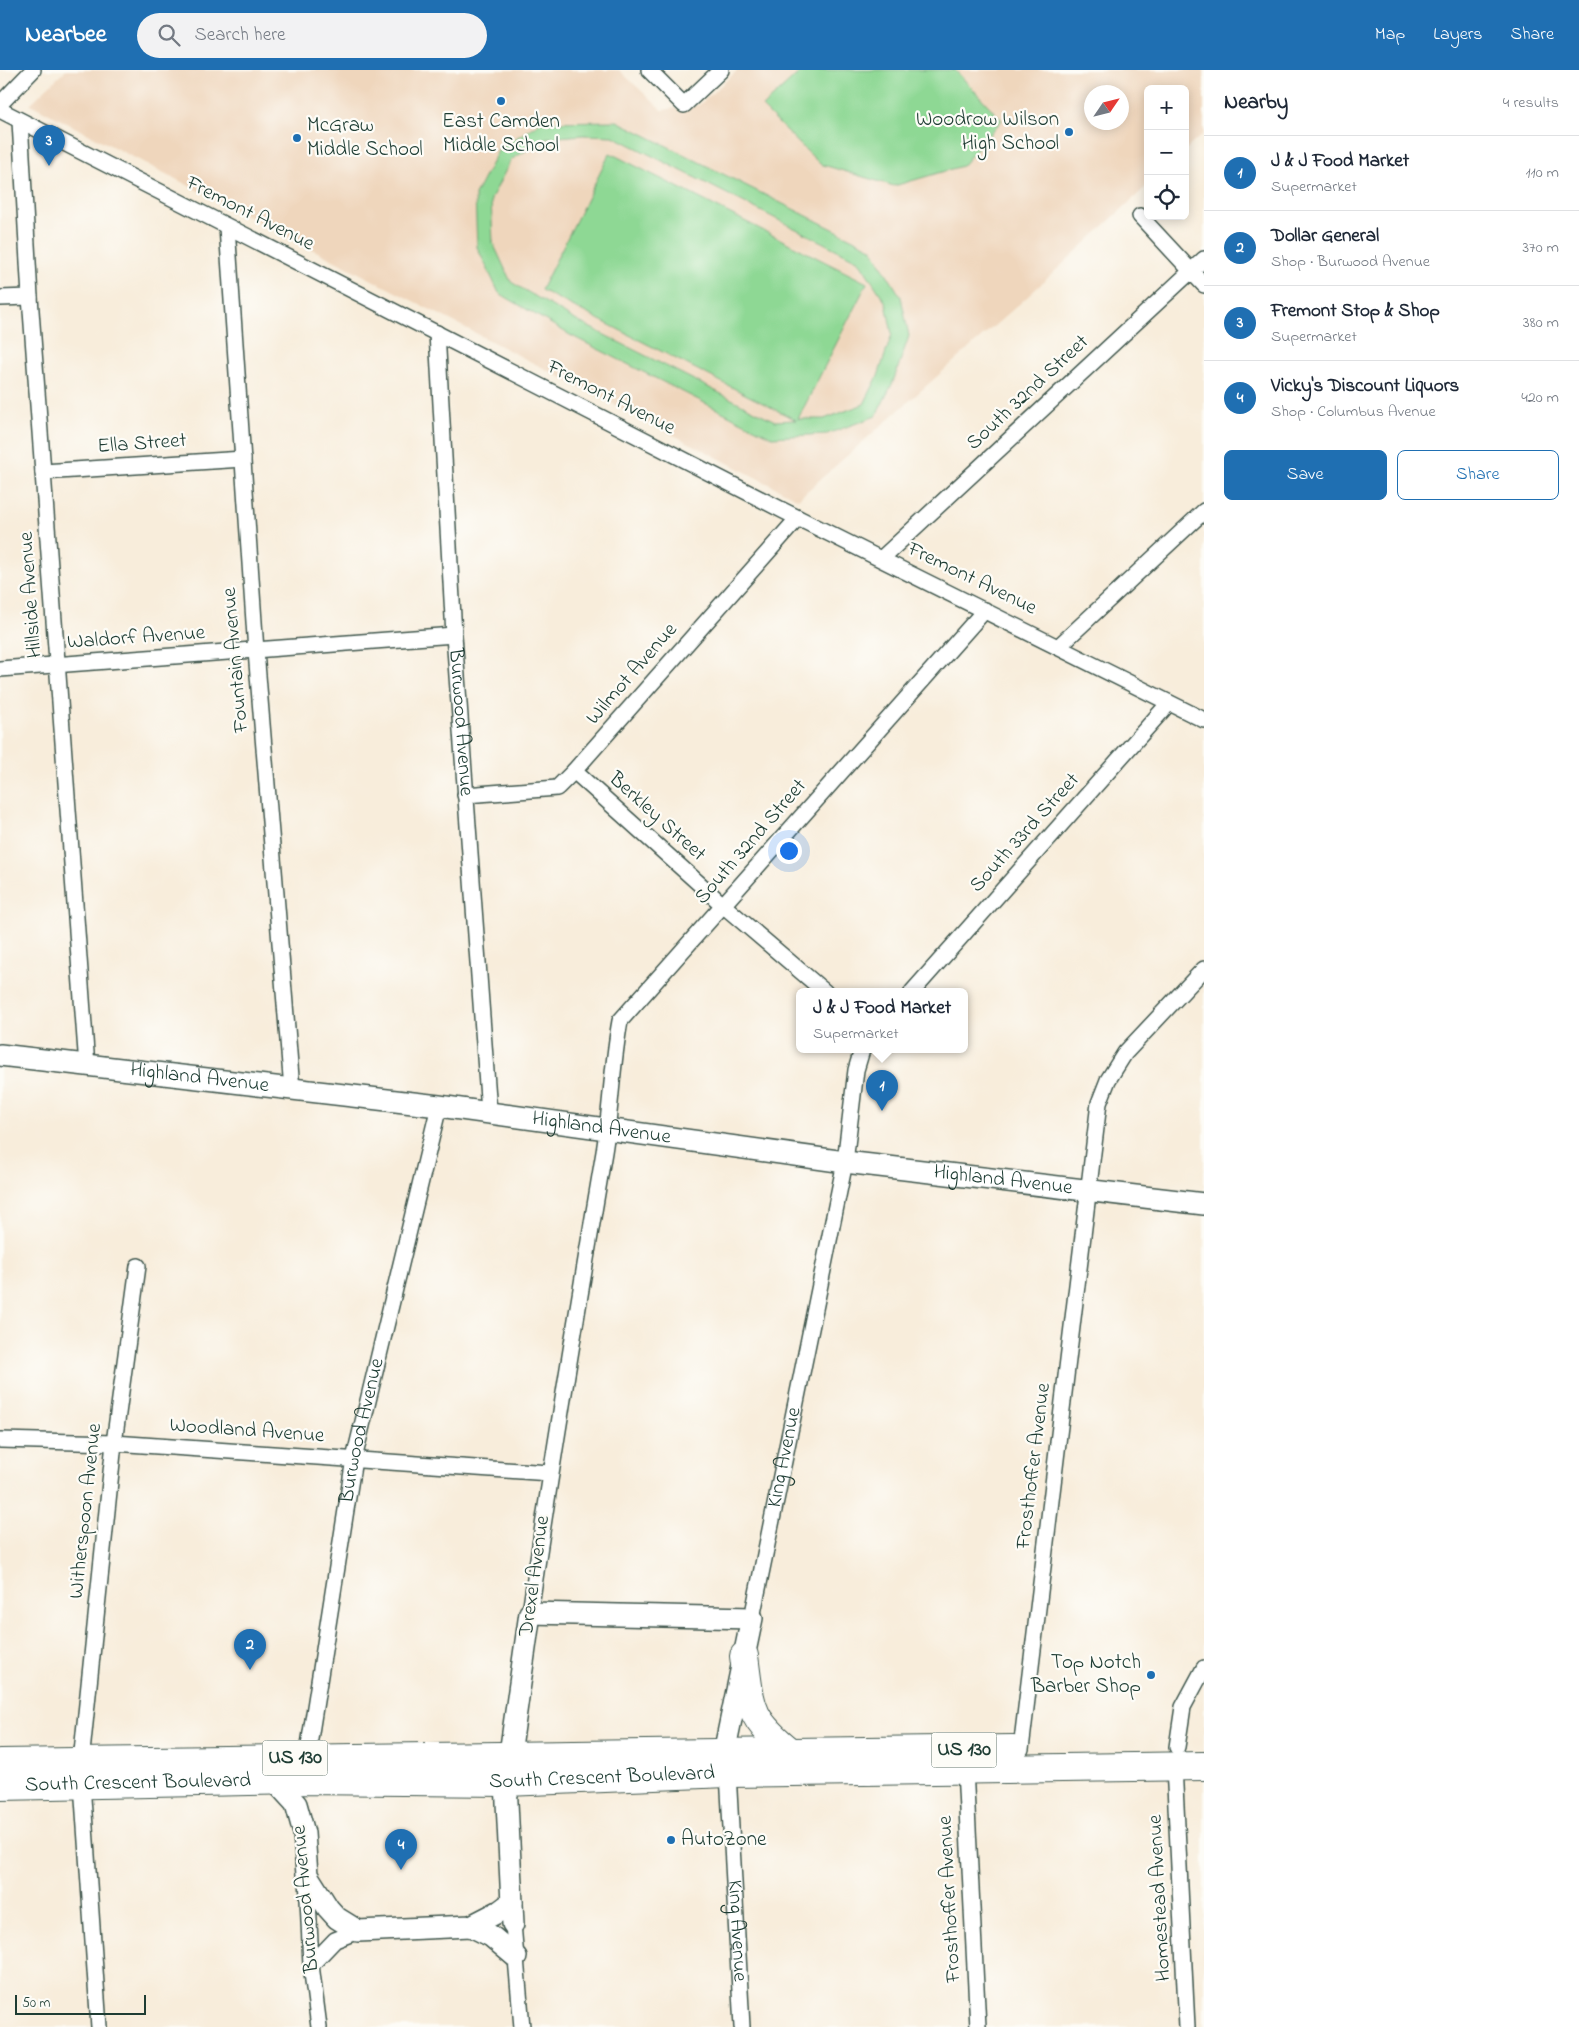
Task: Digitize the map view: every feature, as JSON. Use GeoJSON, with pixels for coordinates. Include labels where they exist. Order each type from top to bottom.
{"type":"FeatureCollection","features":[{"type":"Feature","properties":{"kind":"highway"},"geometry":{"type":"LineString","coordinates":[[744,1656],[750,1704],[764,1729],[790,1752]]}},
{"type":"Feature","properties":{"kind":"highway","name":"South Crescent Boulevard"},"geometry":{"type":"LineString","coordinates":[[0,1786],[82,1773],[307,1758],[509,1755],[965,1769],[1176,1757],[1204,1747]]}},
{"type":"Feature","properties":{"kind":"highway","name":"South Crescent Boulevard"},"geometry":{"type":"LineString","coordinates":[[0,1763],[82,1773],[274,1780],[506,1782],[726,1763],[790,1752],[1021,1749],[1176,1757],[1204,1766]]}},
{"type":"Feature","properties":{"kind":"street"},"geometry":{"type":"LineString","coordinates":[[0,104],[33,70]]}},
{"type":"Feature","properties":{"kind":"street"},"geometry":{"type":"LineString","coordinates":[[649,70],[684,105],[721,70]]}},
{"type":"Feature","properties":{"kind":"street","name":"Fremont Avenue"},"geometry":{"type":"LineString","coordinates":[[0,110],[798,518],[1060,646],[1204,720]]}},
{"type":"Feature","properties":{"kind":"street","name":"Hillside Avenue"},"geometry":{"type":"LineString","coordinates":[[20,121],[30,298],[87,1066]]}},
{"type":"Feature","properties":{"kind":"street"},"geometry":{"type":"LineString","coordinates":[[1140,216],[1204,285]]}},
{"type":"Feature","properties":{"kind":"street","name":"Fountain Avenue"},"geometry":{"type":"LineString","coordinates":[[227,227],[256,651],[292,1089]]}},
{"type":"Feature","properties":{"kind":"street","name":"South 32nd Street"},"geometry":{"type":"LineString","coordinates":[[882,558],[1204,259]]}},
{"type":"Feature","properties":{"kind":"street"},"geometry":{"type":"LineString","coordinates":[[0,298],[30,298]]}},
{"type":"Feature","properties":{"kind":"street","name":"Burwood Avenue"},"geometry":{"type":"LineString","coordinates":[[437,333],[454,635],[489,1112]]}},
{"type":"Feature","properties":{"kind":"street","name":"Ella Street"},"geometry":{"type":"LineString","coordinates":[[43,472],[243,459]]}},
{"type":"Feature","properties":{"kind":"street"},"geometry":{"type":"LineString","coordinates":[[1060,646],[1204,512]]}},
{"type":"Feature","properties":{"kind":"street","name":"Wilmot Avenue"},"geometry":{"type":"LineString","coordinates":[[465,795],[557,788],[798,518]]}},
{"type":"Feature","properties":{"kind":"street","name":"South 32nd Street"},"geometry":{"type":"LineString","coordinates":[[608,1128],[615,1046],[620,1021],[985,610]]}},
{"type":"Feature","properties":{"kind":"street","name":"Waldorf Avenue"},"geometry":{"type":"LineString","coordinates":[[0,669],[454,635]]}},
{"type":"Feature","properties":{"kind":"street","name":"South 33rd Street"},"geometry":{"type":"LineString","coordinates":[[916,988],[1169,703]]}},
{"type":"Feature","properties":{"kind":"street","name":"Berkley Street"},"geometry":{"type":"LineString","coordinates":[[574,771],[724,906],[819,988]]}},
{"type":"Feature","properties":{"kind":"street","name":"Frosthoffer Avenue"},"geometry":{"type":"LineString","coordinates":[[1021,1749],[1100,1103],[1108,1080],[1125,1053],[1204,968]]}},
{"type":"Feature","properties":{"kind":"street"},"geometry":{"type":"LineString","coordinates":[[845,1162],[856,1070],[861,1053]]}},
{"type":"Feature","properties":{"kind":"street","name":"Highland Avenue"},"geometry":{"type":"LineString","coordinates":[[0,1055],[489,1112],[845,1162],[1089,1189],[1204,1204]]}},
{"type":"Feature","properties":{"kind":"street","name":"Burwood Avenue"},"geometry":{"type":"LineString","coordinates":[[307,1758],[354,1460],[439,1106]]}},
{"type":"Feature","properties":{"kind":"street","name":"Drexel Avenue"},"geometry":{"type":"LineString","coordinates":[[522,2027],[513,1924],[506,1782],[550,1473],[608,1128]]}},
{"type":"Feature","properties":{"kind":"street","name":"King Avenue"},"geometry":{"type":"LineString","coordinates":[[742,2027],[726,1763],[744,1656],[845,1162]]}},
{"type":"Feature","properties":{"kind":"street","name":"Witherspoon Avenue"},"geometry":{"type":"LineString","coordinates":[[99,2027],[82,1773],[114,1443],[138,1266]]}},
{"type":"Feature","properties":{"kind":"street","name":"Woodland Avenue"},"geometry":{"type":"LineString","coordinates":[[0,1440],[114,1443],[550,1473]]}},
{"type":"Feature","properties":{"kind":"street"},"geometry":{"type":"LineString","coordinates":[[530,1613],[752,1618]]}},
{"type":"Feature","properties":{"kind":"street","name":"Homestead Avenue"},"geometry":{"type":"LineString","coordinates":[[1187,2027],[1176,1757],[1183,1707],[1204,1668]]}},
{"type":"Feature","properties":{"kind":"street","name":"Frosthoffer Avenue"},"geometry":{"type":"LineString","coordinates":[[965,1769],[978,2027]]}},
{"type":"Feature","properties":{"kind":"street","name":"Burwood Avenue"},"geometry":{"type":"LineString","coordinates":[[274,1780],[296,1804],[304,1833],[311,1966],[319,2027]]}},
{"type":"Feature","properties":{"kind":"street"},"geometry":{"type":"LineString","coordinates":[[307,1875],[328,1908],[337,1918],[358,1931]]}},
{"type":"Feature","properties":{"kind":"street"},"geometry":{"type":"LineString","coordinates":[[311,1966],[335,1940],[358,1931],[471,1926],[500,1912],[512,1902]]}},
{"type":"Feature","properties":{"kind":"street"},"geometry":{"type":"LineString","coordinates":[[471,1926],[491,1936],[516,1957]]}},
{"type":"Feature","properties":{"kind":"shaded area"},"geometry":{"type":"Polygon","coordinates":[[[66,70],[619,70],[662,110],[699,105],[738,70],[1204,70],[1204,133],[1189,146],[1189,85],[1144,85],[1144,189],[1026,298],[798,499],[30,104],[66,70]]]}},
{"type":"Feature","properties":{"kind":"green space"},"geometry":{"type":"Polygon","coordinates":[[[802,70],[955,70],[1002,120],[962,166],[894,186],[820,164],[762,107],[802,70]]]}},
{"type":"Feature","properties":{"kind":"green space"},"geometry":{"type":"Polygon","coordinates":[[[617,121],[871,248],[901,297],[909,336],[893,382],[876,416],[827,434],[772,437],[570,335],[499,293],[477,247],[475,195],[499,149],[541,122],[617,121]],[[583,135],[546,138],[511,160],[491,199],[493,243],[511,282],[577,321],[775,421],[796,420],[541,290],[610,153],[867,283],[798,419],[824,419],[864,404],[878,376],[892,334],[886,303],[859,261],[613,136],[583,135]]]}},
{"type":"Feature","properties":{"kind":"place","name":"East Camden Middle School"},"geometry":{"type":"Point","coordinates":[501,101]}},
{"type":"Feature","properties":{"kind":"place","name":"Woodrow Wilson High School"},"geometry":{"type":"Point","coordinates":[1069,132]}},
{"type":"Feature","properties":{"kind":"place","name":"McGraw Middle School"},"geometry":{"type":"Point","coordinates":[297,138]}},
{"type":"Feature","properties":{"kind":"place","name":"Fremont Stop & Shop"},"geometry":{"type":"Point","coordinates":[49,166]}},
{"type":"Feature","properties":{"kind":"place","name":"J & J Food Market"},"geometry":{"type":"Point","coordinates":[882,1111]}},
{"type":"Feature","properties":{"kind":"place","name":"Dollar General"},"geometry":{"type":"Point","coordinates":[250,1670]}},
{"type":"Feature","properties":{"kind":"place","name":"Top Notch Barber Shop"},"geometry":{"type":"Point","coordinates":[1151,1675]}},
{"type":"Feature","properties":{"kind":"place","name":"AutoZone"},"geometry":{"type":"Point","coordinates":[671,1840]}},
{"type":"Feature","properties":{"kind":"place","name":"Vicky's Discount Liquors"},"geometry":{"type":"Point","coordinates":[401,1870]}}]}
